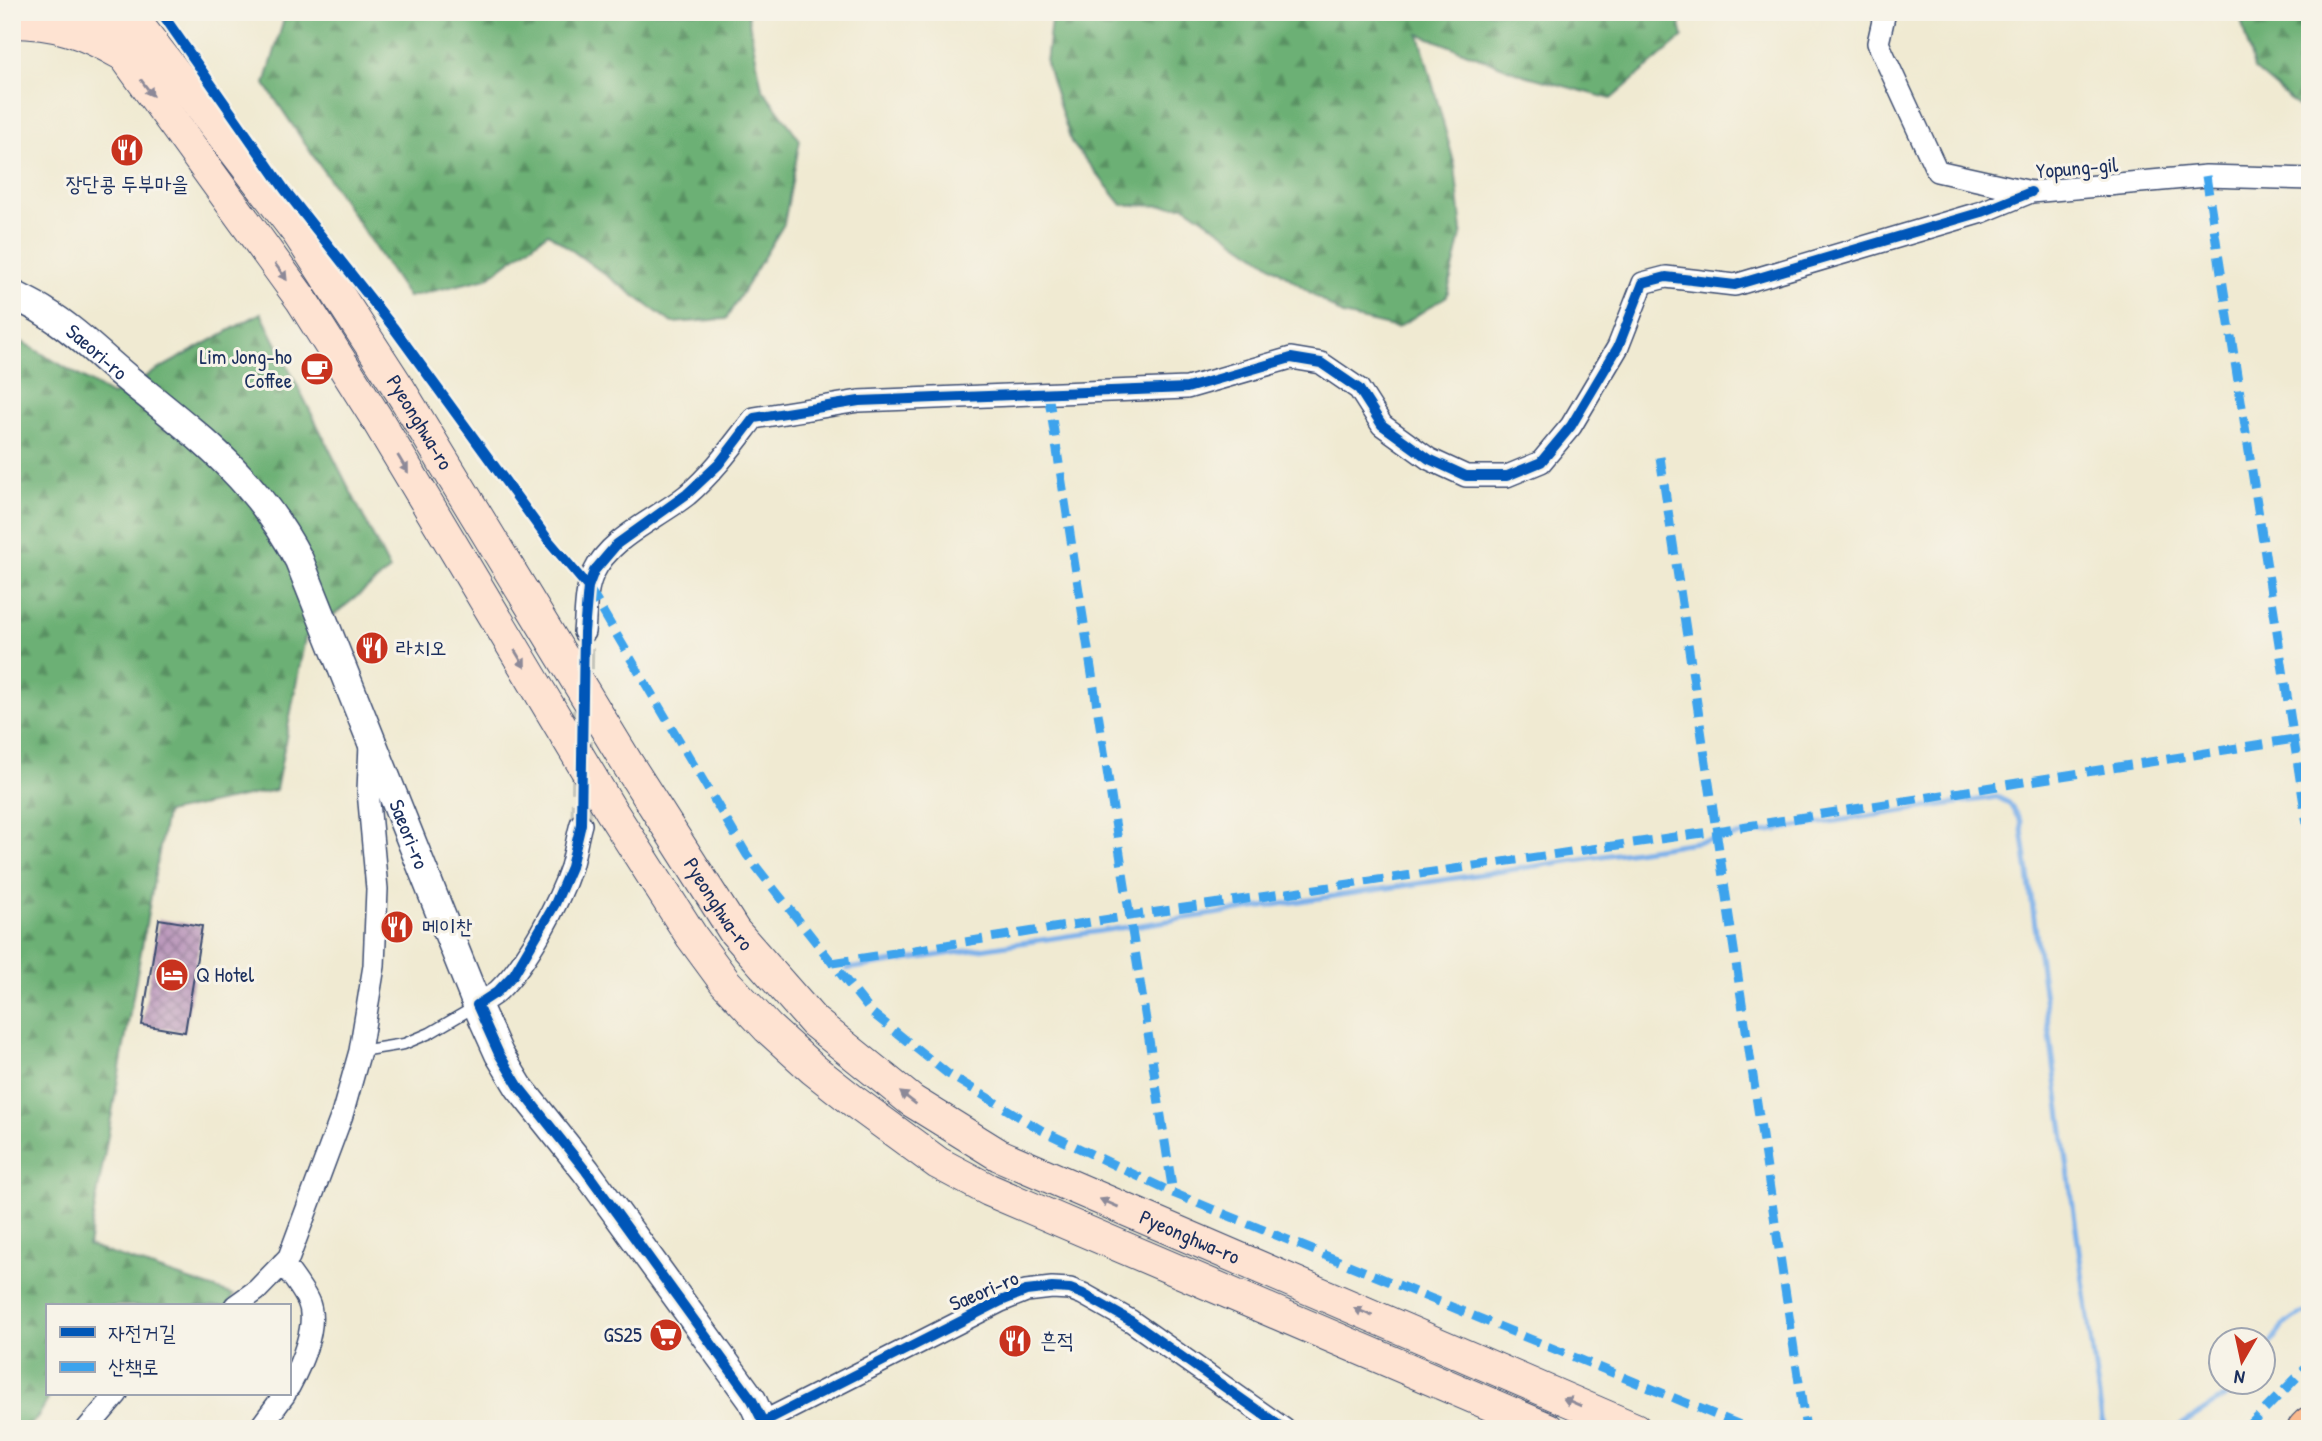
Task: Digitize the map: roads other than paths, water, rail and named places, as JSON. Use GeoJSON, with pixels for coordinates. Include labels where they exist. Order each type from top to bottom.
{"type":"FeatureCollection","features":[{"type":"Feature","properties":{"kind":"highway"},"geometry":{"type":"LineString","coordinates":[[2306,1429],[2310,1425]]}},
{"type":"Feature","properties":{"kind":"main road","name":"Pyeonghwa-ro"},"geometry":{"type":"LineString","coordinates":[[93,12],[301,299],[375,416],[610,809],[692,937],[725,982],[768,1028],[813,1069],[894,1133],[938,1163],[989,1190],[1548,1429]]}},
{"type":"Feature","properties":{"kind":"main road","name":"Pyeonghwa-ro"},"geometry":{"type":"LineString","coordinates":[[134,16],[299,233],[400,390],[627,763],[734,931],[814,1022],[912,1101],[999,1155],[1635,1429]]}},
{"type":"Feature","properties":{"kind":"main road"},"geometry":{"type":"LineString","coordinates":[[12,22],[65,27],[125,56]]}},
{"type":"Feature","properties":{"kind":"street","name":"Yopung-gil"},"geometry":{"type":"LineString","coordinates":[[1885,12],[1878,43],[1937,171],[2031,192],[2206,176],[2310,179]]}},
{"type":"Feature","properties":{"kind":"street"},"geometry":{"type":"LineString","coordinates":[[584,632],[589,587],[594,571],[617,544],[695,487],[719,464],[754,418],[859,401],[1187,388],[1291,358],[1321,363],[1359,389],[1382,425],[1429,459],[1466,476],[1507,476],[1541,462],[1571,426],[1618,348],[1643,283],[1666,277],[1735,285],[1982,212],[2031,192]]}},
{"type":"Feature","properties":{"kind":"street","name":"Saeori-ro"},"geometry":{"type":"LineString","coordinates":[[12,294],[46,313],[209,444],[242,477],[287,536],[499,1054],[519,1087],[586,1171],[752,1400],[763,1426],[1001,1301],[1027,1291],[1052,1288],[1070,1289],[1131,1321],[1284,1429]]}},
{"type":"Feature","properties":{"kind":"street"},"geometry":{"type":"LineString","coordinates":[[238,1304],[257,1290],[289,1257],[342,1115],[360,1051],[374,966],[377,890],[368,791],[370,739]]}},
{"type":"Feature","properties":{"kind":"street"},"geometry":{"type":"LineString","coordinates":[[477,1005],[498,992],[529,951],[555,904],[571,867],[581,824]]}},
{"type":"Feature","properties":{"kind":"street"},"geometry":{"type":"LineString","coordinates":[[283,1263],[308,1301],[313,1320],[299,1367],[290,1385]]}},
{"type":"Feature","properties":{"kind":"street"},"geometry":{"type":"LineString","coordinates":[[87,1429],[115,1396]]}},
{"type":"Feature","properties":{"kind":"street"},"geometry":{"type":"LineString","coordinates":[[258,1429],[283,1396]]}},
{"type":"Feature","properties":{"kind":"lane"},"geometry":{"type":"LineString","coordinates":[[360,1051],[404,1044],[430,1033],[477,1005]]}},
{"type":"Feature","properties":{"kind":"waterway"},"geometry":{"type":"LineString","coordinates":[[847,969],[1997,797],[2009,803],[2021,822],[2102,1420],[2106,1429]]}},
{"type":"Feature","properties":{"kind":"waterway"},"geometry":{"type":"LineString","coordinates":[[2276,1336],[2288,1321],[2310,1313]]}},
{"type":"Feature","properties":{"kind":"waterway"},"geometry":{"type":"LineString","coordinates":[[2175,1429],[2226,1396]]}},
{"type":"Feature","properties":{"kind":"tunnel"},"geometry":{"type":"LineString","coordinates":[[581,824],[584,632]]}},
{"type":"Feature","properties":{"kind":"place","name":"장단콩 두부마을"},"geometry":{"type":"Point","coordinates":[127,150]}},
{"type":"Feature","properties":{"kind":"place","name":"Lim Jong-ho Coffee"},"geometry":{"type":"Point","coordinates":[317,369]}},
{"type":"Feature","properties":{"kind":"place","name":"라치오"},"geometry":{"type":"Point","coordinates":[372,648]}},
{"type":"Feature","properties":{"kind":"place","name":"메이찬"},"geometry":{"type":"Point","coordinates":[397,927]}},
{"type":"Feature","properties":{"kind":"place","name":"Q Hotel"},"geometry":{"type":"Point","coordinates":[172,975]}},
{"type":"Feature","properties":{"kind":"place","name":"GS25"},"geometry":{"type":"Point","coordinates":[666,1335]}},
{"type":"Feature","properties":{"kind":"place","name":"흔적"},"geometry":{"type":"Point","coordinates":[1015,1341]}}]}
